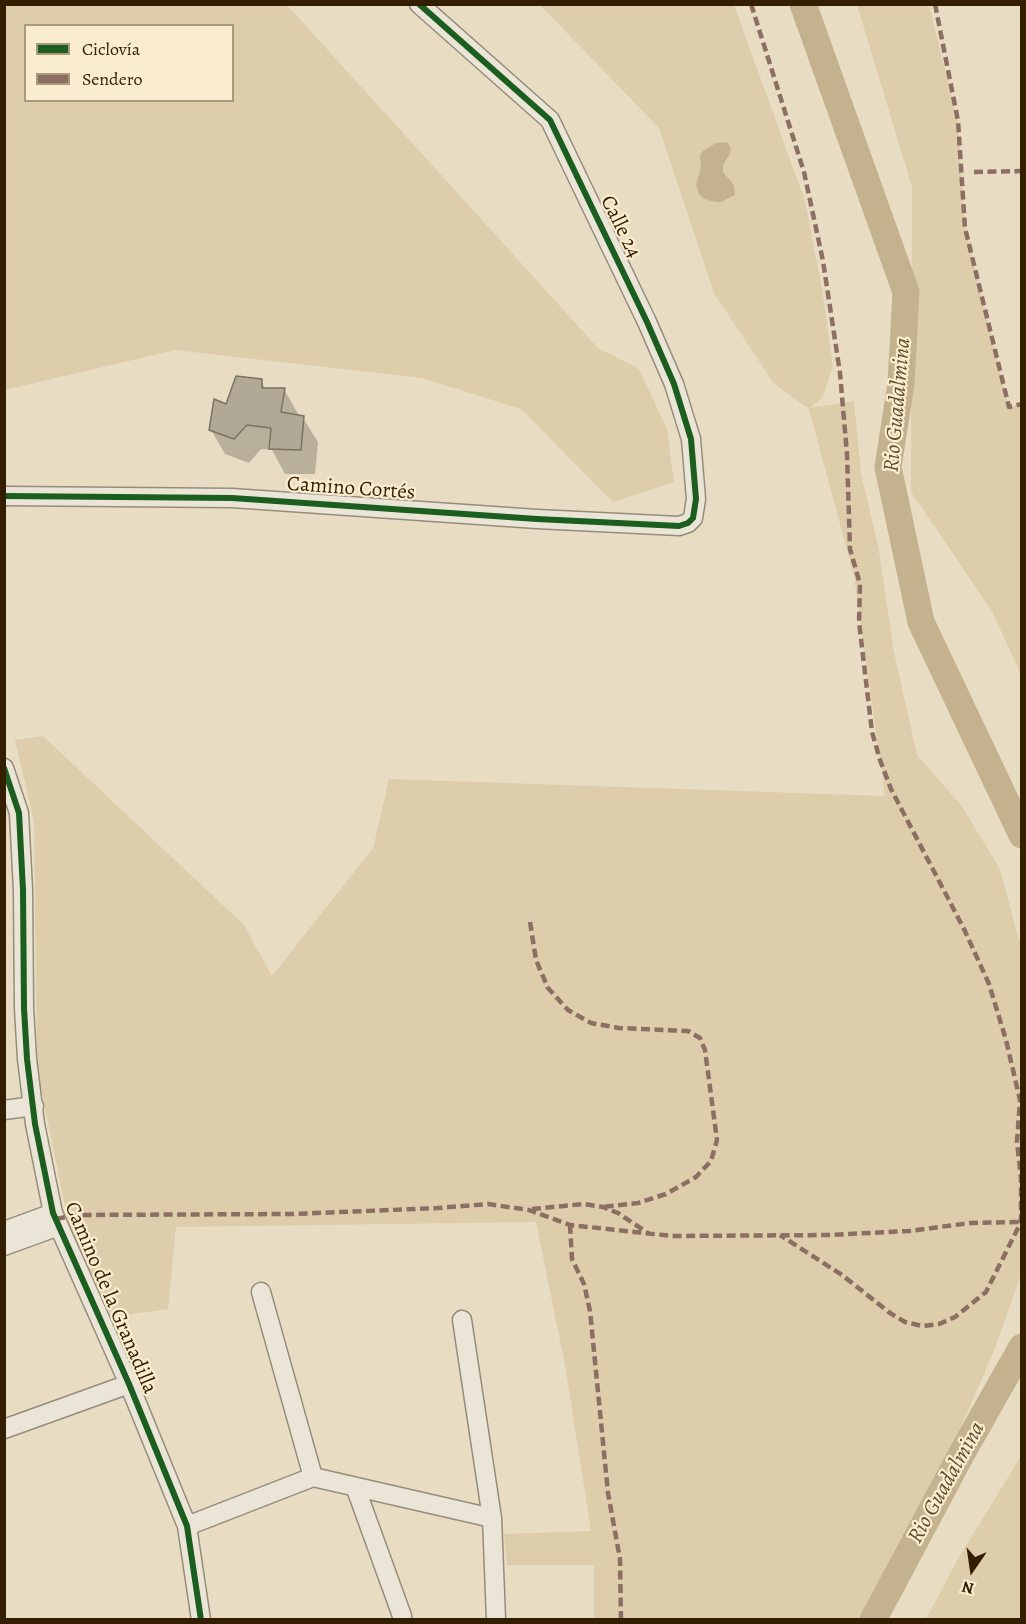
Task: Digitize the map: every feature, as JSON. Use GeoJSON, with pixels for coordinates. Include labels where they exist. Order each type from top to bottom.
{"type":"FeatureCollection","features":[{"type":"Feature","properties":{"kind":"street","name":"Calle 24"},"geometry":{"type":"LineString","coordinates":[[419,4],[550,120],[647,322],[674,384],[691,439],[696,499],[693,518]]}},
{"type":"Feature","properties":{"kind":"street","name":"Camino Cortés"},"geometry":{"type":"LineString","coordinates":[[4,496],[232,498],[537,527],[679,526],[688,523],[693,518]]}},
{"type":"Feature","properties":{"kind":"street","name":"Camino de la Granadilla"},"geometry":{"type":"LineString","coordinates":[[4,768],[19,813],[27,1059],[35,1124],[56,1219],[129,1384],[187,1526],[201,1620]]}},
{"type":"Feature","properties":{"kind":"street"},"geometry":{"type":"LineString","coordinates":[[4,1110],[34,1106]]}},
{"type":"Feature","properties":{"kind":"street"},"geometry":{"type":"LineString","coordinates":[[4,1231],[56,1219]]}},
{"type":"Feature","properties":{"kind":"street"},"geometry":{"type":"LineString","coordinates":[[4,1245],[56,1219]]}},
{"type":"Feature","properties":{"kind":"street"},"geometry":{"type":"LineString","coordinates":[[261,1292],[313,1478]]}},
{"type":"Feature","properties":{"kind":"street"},"geometry":{"type":"LineString","coordinates":[[462,1320],[492,1518],[496,1620]]}},
{"type":"Feature","properties":{"kind":"street"},"geometry":{"type":"LineString","coordinates":[[4,1430],[129,1384]]}},
{"type":"Feature","properties":{"kind":"street"},"geometry":{"type":"LineString","coordinates":[[187,1526],[313,1478],[492,1518]]}},
{"type":"Feature","properties":{"kind":"street"},"geometry":{"type":"LineString","coordinates":[[356,1488],[402,1620]]}},
{"type":"Feature","properties":{"kind":"shaded area"},"geometry":{"type":"Polygon","coordinates":[[[4,5],[287,5],[598,348],[639,369],[667,429],[674,482],[613,502],[521,409],[422,378],[175,350],[5,390],[4,5]]]}},
{"type":"Feature","properties":{"kind":"shaded area"},"geometry":{"type":"Polygon","coordinates":[[[540,5],[734,5],[805,201],[822,288],[833,366],[823,397],[810,408],[854,401],[861,474],[878,545],[894,652],[917,755],[961,805],[1000,869],[1021,947],[1021,1275],[992,1356],[934,1487],[869,1619],[594,1619],[594,1565],[507,1565],[504,1534],[591,1531],[565,1365],[536,1222],[176,1227],[168,1309],[113,1317],[70,1231],[37,1068],[34,821],[15,740],[43,736],[243,924],[272,976],[373,848],[389,779],[885,796],[854,576],[809,409],[774,384],[714,293],[659,128],[540,5]]]}},
{"type":"Feature","properties":{"kind":"shaded area"},"geometry":{"type":"Polygon","coordinates":[[[857,5],[929,5],[958,121],[965,228],[1009,407],[1021,404],[1021,675],[992,611],[911,492],[912,187],[857,5]]]}},
{"type":"Feature","properties":{"kind":"shaded area"},"geometry":{"type":"Polygon","coordinates":[[[716,143],[728,143],[731,148],[723,165],[723,172],[734,185],[735,195],[716,202],[704,199],[699,194],[696,185],[701,167],[700,155],[716,143]]]}},
{"type":"Feature","properties":{"kind":"shaded area"},"geometry":{"type":"Polygon","coordinates":[[[1021,1456],[1021,1619],[926,1619],[958,1559],[1021,1456]]]}},
{"type":"Feature","properties":{"kind":"building"},"geometry":{"type":"Polygon","coordinates":[[[236,376],[262,379],[262,388],[285,388],[281,412],[304,416],[301,450],[269,449],[271,428],[247,425],[234,439],[209,430],[214,399],[226,404],[236,376]]]}},
{"type":"Feature","properties":{"kind":"waterway","name":"Rio Guadalmina"},"geometry":{"type":"LineString","coordinates":[[803,4],[906,292],[901,384],[888,467],[921,622],[1022,835]]}},
{"type":"Feature","properties":{"kind":"waterway","name":"Rio Guadalmina"},"geometry":{"type":"LineString","coordinates":[[873,1620],[962,1453],[1022,1347]]}},
{"type":"Feature","properties":{"kind":"marked path"},"geometry":{"type":"LineString","coordinates":[[751,4],[804,172],[823,261],[840,373],[847,454],[850,549],[860,584],[859,622],[872,732],[891,789],[964,929],[989,984],[1006,1040],[1020,1100],[1017,1142],[1021,1178],[1021,1222],[986,1292],[955,1317],[939,1324],[922,1326],[905,1322],[842,1275],[780,1235]]}},
{"type":"Feature","properties":{"kind":"marked path"},"geometry":{"type":"LineString","coordinates":[[935,4],[958,121],[965,228],[1009,407],[1022,404]]}},
{"type":"Feature","properties":{"kind":"marked path"},"geometry":{"type":"LineString","coordinates":[[974,172],[1022,171]]}},
{"type":"Feature","properties":{"kind":"marked path"},"geometry":{"type":"LineString","coordinates":[[530,922],[536,960],[548,988],[568,1010],[591,1023],[619,1028],[688,1031],[700,1038],[705,1050],[717,1140],[711,1161],[696,1177],[666,1194],[638,1203],[603,1207]]}},
{"type":"Feature","properties":{"kind":"marked path"},"geometry":{"type":"LineString","coordinates":[[56,1219],[76,1215],[294,1214],[488,1204],[529,1210],[570,1225],[672,1236],[828,1235],[909,1231],[970,1223],[1022,1222]]}},
{"type":"Feature","properties":{"kind":"marked path"},"geometry":{"type":"LineString","coordinates":[[532,1209],[584,1204],[603,1207],[618,1213],[648,1233]]}},
{"type":"Feature","properties":{"kind":"marked path"},"geometry":{"type":"LineString","coordinates":[[570,1225],[572,1259],[584,1284],[590,1311],[608,1493],[620,1559],[621,1620]]}},
{"type":"Feature","properties":{"kind":"cycle path"},"geometry":{"type":"LineString","coordinates":[[4,496],[232,498],[537,519],[679,526],[688,523],[693,518],[696,499],[691,439],[674,384],[647,322],[550,120],[419,4]]}},
{"type":"Feature","properties":{"kind":"cycle path"},"geometry":{"type":"LineString","coordinates":[[4,768],[19,813],[27,1059],[35,1124],[53,1213],[129,1384],[187,1526],[201,1620]]}}]}
